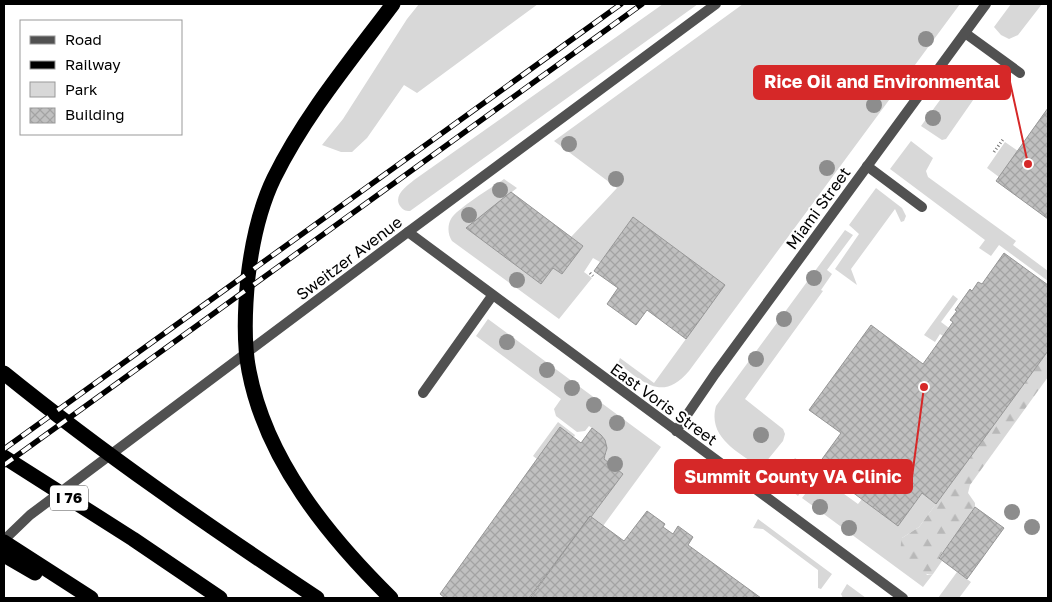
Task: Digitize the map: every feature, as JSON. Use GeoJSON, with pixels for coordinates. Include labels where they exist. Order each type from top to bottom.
{"type":"FeatureCollection","features":[{"type":"Feature","properties":{"kind":"highway"},"geometry":{"type":"LineString","coordinates":[[388,595],[340,545],[317,517],[293,481],[257,403],[248,369],[246,297],[251,253],[261,211],[274,179],[294,142],[322,98],[393,4]]}},
{"type":"Feature","properties":{"kind":"highway"},"geometry":{"type":"LineString","coordinates":[[4,373],[88,439],[197,518],[317,598]]}},
{"type":"Feature","properties":{"kind":"highway","name":"I 76"},"geometry":{"type":"LineString","coordinates":[[4,457],[133,539],[220,598]]}},
{"type":"Feature","properties":{"kind":"highway"},"geometry":{"type":"LineString","coordinates":[[4,541],[81,596]]}},
{"type":"Feature","properties":{"kind":"highway"},"geometry":{"type":"LineString","coordinates":[[4,555],[81,596]]}},
{"type":"Feature","properties":{"kind":"street","name":"Sweitzer Avenue"},"geometry":{"type":"LineString","coordinates":[[4,541],[38,509],[716,4]]}},
{"type":"Feature","properties":{"kind":"street","name":"Miami Street"},"geometry":{"type":"LineString","coordinates":[[676,431],[721,366],[986,4]]}},
{"type":"Feature","properties":{"kind":"street"},"geometry":{"type":"LineString","coordinates":[[965,33],[1020,73]]}},
{"type":"Feature","properties":{"kind":"street"},"geometry":{"type":"LineString","coordinates":[[867,166],[922,207]]}},
{"type":"Feature","properties":{"kind":"street","name":"East Voris Street"},"geometry":{"type":"LineString","coordinates":[[408,232],[492,296],[903,598]]}},
{"type":"Feature","properties":{"kind":"street"},"geometry":{"type":"LineString","coordinates":[[423,393],[492,296]]}},
{"type":"Feature","properties":{"kind":"path"},"geometry":{"type":"LineString","coordinates":[[994,152],[1004,138]]}},
{"type":"Feature","properties":{"kind":"green space"},"geometry":{"type":"Polygon","coordinates":[[[419,4],[538,4],[417,93],[404,85],[367,138],[352,152],[341,152],[322,145],[343,119],[407,19],[419,4]]]}},
{"type":"Feature","properties":{"kind":"green space"},"geometry":{"type":"Polygon","coordinates":[[[663,4],[698,4],[410,211],[404,210],[400,206],[398,198],[414,180],[663,4]]]}},
{"type":"Feature","properties":{"kind":"green space"},"geometry":{"type":"Polygon","coordinates":[[[743,4],[960,4],[689,371],[671,386],[654,386],[636,377],[618,363],[620,358],[654,383],[725,285],[633,217],[600,262],[593,258],[584,272],[592,278],[559,319],[452,241],[449,225],[454,215],[475,198],[504,179],[517,188],[466,228],[541,284],[553,268],[562,274],[583,246],[571,237],[617,188],[554,141],[743,4]]]}},
{"type":"Feature","properties":{"kind":"green space"},"geometry":{"type":"Polygon","coordinates":[[[1011,4],[1042,4],[1018,35],[1009,39],[1001,35],[994,27],[1011,4]]]}},
{"type":"Feature","properties":{"kind":"green space"},"geometry":{"type":"Polygon","coordinates":[[[962,70],[978,83],[978,93],[946,139],[942,140],[921,126],[962,70]]]}},
{"type":"Feature","properties":{"kind":"green space"},"geometry":{"type":"Polygon","coordinates":[[[911,141],[933,158],[926,171],[928,177],[1016,241],[1013,245],[1048,271],[1048,281],[999,245],[991,256],[979,248],[985,240],[890,169],[911,141]]]}},
{"type":"Feature","properties":{"kind":"green space"},"geometry":{"type":"Polygon","coordinates":[[[1005,142],[1018,151],[999,177],[987,168],[1005,142]]]}},
{"type":"Feature","properties":{"kind":"green space"},"geometry":{"type":"Polygon","coordinates":[[[876,188],[902,208],[906,216],[904,221],[901,222],[895,209],[851,269],[857,285],[835,269],[859,234],[849,225],[876,188]]]}},
{"type":"Feature","properties":{"kind":"green space"},"geometry":{"type":"Polygon","coordinates":[[[845,230],[853,235],[827,270],[832,274],[821,290],[823,291],[745,399],[783,429],[785,434],[783,441],[761,468],[735,450],[721,436],[716,427],[714,417],[716,406],[845,230]]]}},
{"type":"Feature","properties":{"kind":"green space"},"geometry":{"type":"Polygon","coordinates":[[[953,295],[958,299],[941,322],[949,328],[943,336],[940,334],[935,342],[924,335],[953,295]]]}},
{"type":"Feature","properties":{"kind":"green space"},"geometry":{"type":"Polygon","coordinates":[[[488,319],[661,447],[603,526],[591,517],[623,474],[604,459],[607,448],[602,436],[589,426],[585,431],[577,432],[556,416],[554,409],[561,399],[476,336],[488,319]]]}},
{"type":"Feature","properties":{"kind":"green space"},"geometry":{"type":"Polygon","coordinates":[[[1048,351],[1048,377],[970,485],[968,493],[975,503],[975,507],[939,557],[942,561],[933,574],[919,572],[908,564],[904,558],[901,545],[902,538],[919,527],[1048,351]]]}},
{"type":"Feature","properties":{"kind":"green space"},"geometry":{"type":"Polygon","coordinates":[[[558,422],[575,435],[574,437],[560,428],[537,459],[533,456],[558,422]]]}},
{"type":"Feature","properties":{"kind":"green space"},"geometry":{"type":"Polygon","coordinates":[[[795,458],[815,472],[798,496],[778,480],[795,458]]]}},
{"type":"Feature","properties":{"kind":"green space"},"geometry":{"type":"Polygon","coordinates":[[[819,476],[858,504],[862,499],[898,526],[922,493],[936,504],[919,527],[902,538],[927,575],[933,574],[923,587],[802,498],[819,476]]]}},
{"type":"Feature","properties":{"kind":"green space"},"geometry":{"type":"Polygon","coordinates":[[[758,519],[832,574],[821,589],[818,588],[818,570],[763,529],[753,528],[758,519]]]}},
{"type":"Feature","properties":{"kind":"green space"},"geometry":{"type":"Polygon","coordinates":[[[957,572],[971,582],[959,598],[938,598],[957,572]]]}},
{"type":"Feature","properties":{"kind":"green space"},"geometry":{"type":"Polygon","coordinates":[[[847,584],[866,598],[843,598],[841,594],[847,584]]]}},
{"type":"Feature","properties":{"kind":"building"},"geometry":{"type":"Polygon","coordinates":[[[1048,108],[1048,219],[996,181],[1048,108]]]}},
{"type":"Feature","properties":{"kind":"building"},"geometry":{"type":"Polygon","coordinates":[[[511,192],[583,246],[562,274],[553,268],[541,284],[466,228],[511,192]]]}},
{"type":"Feature","properties":{"kind":"building"},"geometry":{"type":"Polygon","coordinates":[[[633,217],[725,285],[686,339],[647,310],[636,325],[607,304],[618,288],[594,271],[633,217]]]}},
{"type":"Feature","properties":{"kind":"building"},"geometry":{"type":"Polygon","coordinates":[[[1004,253],[1048,285],[1048,351],[936,504],[922,493],[898,526],[817,466],[841,433],[809,410],[871,325],[923,364],[953,322],[950,320],[957,311],[955,310],[970,289],[972,291],[978,282],[982,284],[1004,253]]]}},
{"type":"Feature","properties":{"kind":"building"},"geometry":{"type":"Polygon","coordinates":[[[560,427],[581,443],[592,428],[605,440],[607,448],[604,459],[623,474],[529,598],[445,598],[440,594],[560,427]]]}},
{"type":"Feature","properties":{"kind":"building"},"geometry":{"type":"Polygon","coordinates":[[[975,507],[1004,528],[967,579],[939,558],[975,507]]]}},
{"type":"Feature","properties":{"kind":"building"},"geometry":{"type":"Polygon","coordinates":[[[647,511],[665,524],[663,527],[673,534],[678,526],[693,537],[688,545],[761,598],[531,597],[590,516],[624,541],[647,511]]]}},
{"type":"Feature","properties":{"kind":"railway"},"geometry":{"type":"LineString","coordinates":[[4,449],[621,4]]}},
{"type":"Feature","properties":{"kind":"railway"},"geometry":{"type":"LineString","coordinates":[[4,465],[642,4]]}},
{"type":"Feature","properties":{"kind":"place","name":"Rice Oil and Environmental"},"geometry":{"type":"Point","coordinates":[1028,164]}},
{"type":"Feature","properties":{"kind":"place","name":"Summit County VA Clinic"},"geometry":{"type":"Point","coordinates":[924,387]}}]}
